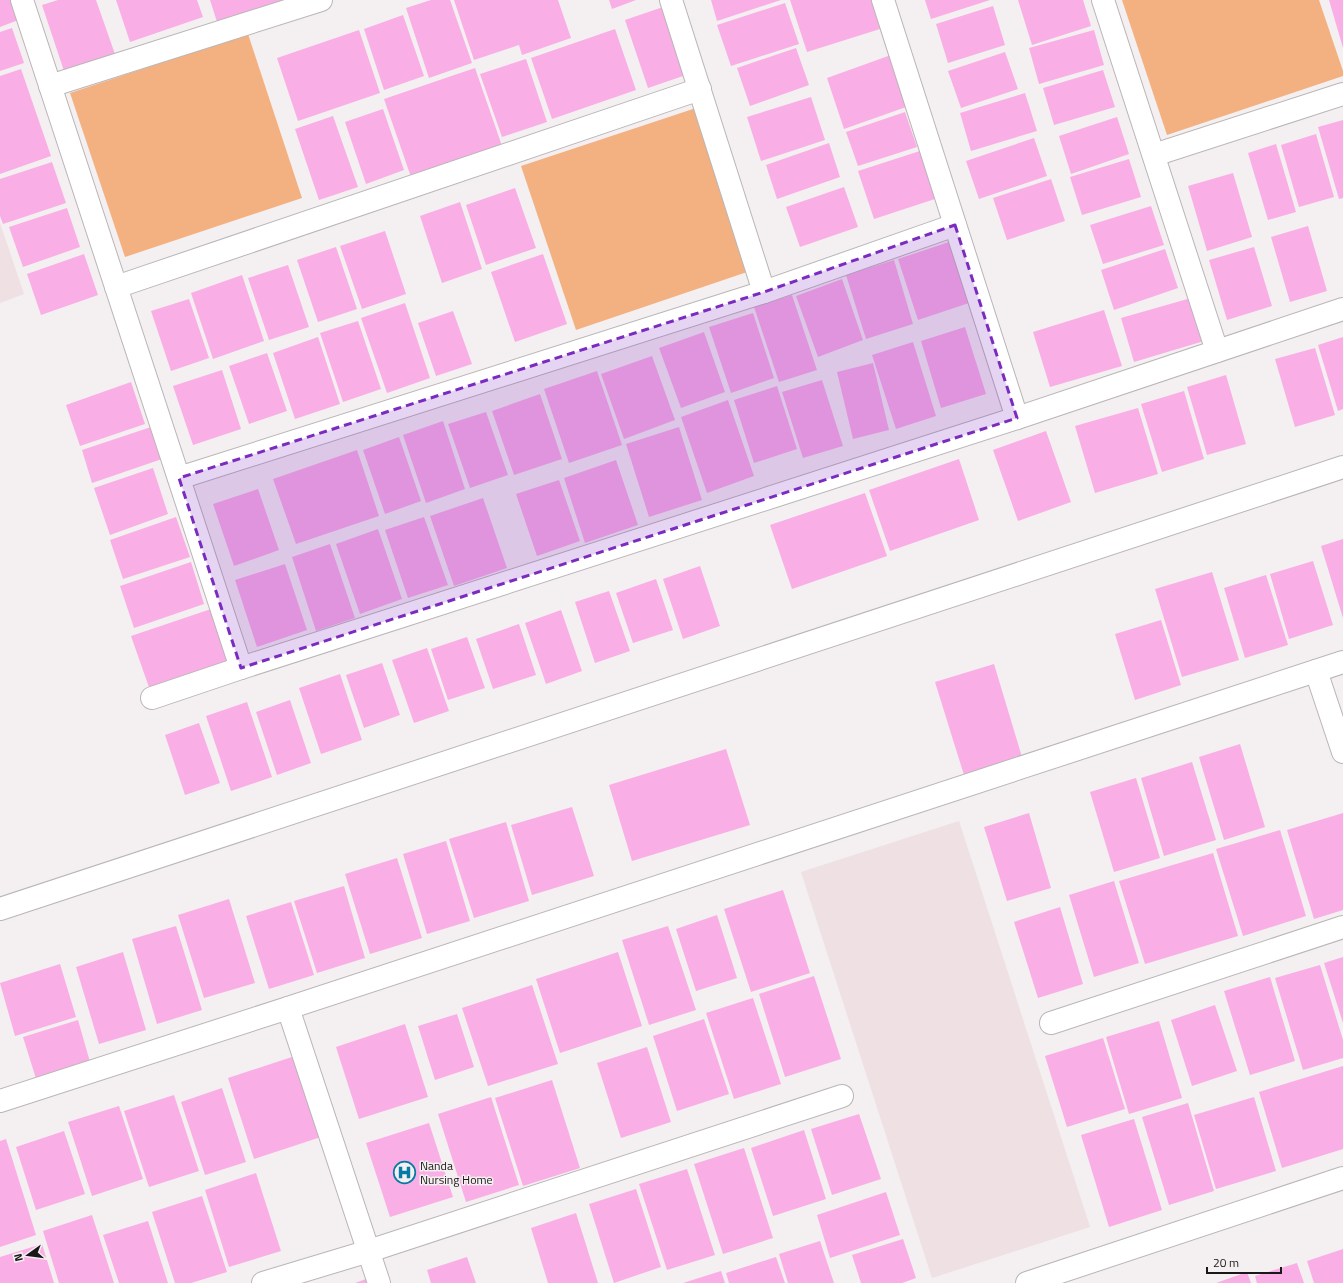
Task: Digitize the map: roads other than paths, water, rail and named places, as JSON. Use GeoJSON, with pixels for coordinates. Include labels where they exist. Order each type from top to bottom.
{"type":"FeatureCollection","features":[{"type":"Feature","properties":{"kind":"street"},"geometry":{"type":"LineString","coordinates":[[22,0],[241,668]]}},
{"type":"Feature","properties":{"kind":"street"},"geometry":{"type":"LineString","coordinates":[[50,86],[321,0]]}},
{"type":"Feature","properties":{"kind":"street"},"geometry":{"type":"LineString","coordinates":[[671,0],[764,292]]}},
{"type":"Feature","properties":{"kind":"street"},"geometry":{"type":"LineString","coordinates":[[883,0],[1017,418]]}},
{"type":"Feature","properties":{"kind":"street"},"geometry":{"type":"LineString","coordinates":[[1103,0],[1217,351]]}},
{"type":"Feature","properties":{"kind":"street"},"geometry":{"type":"LineString","coordinates":[[116,287],[700,89]]}},
{"type":"Feature","properties":{"kind":"street"},"geometry":{"type":"LineString","coordinates":[[1154,155],[1343,94]]}},
{"type":"Feature","properties":{"kind":"street"},"geometry":{"type":"LineString","coordinates":[[179,478],[764,292],[955,225]]}},
{"type":"Feature","properties":{"kind":"street"},"geometry":{"type":"LineString","coordinates":[[152,698],[1017,418],[1343,309]]}},
{"type":"Feature","properties":{"kind":"street"},"geometry":{"type":"LineString","coordinates":[[0,910],[1343,467]]}},
{"type":"Feature","properties":{"kind":"street"},"geometry":{"type":"LineString","coordinates":[[0,1101],[1343,662]]}},
{"type":"Feature","properties":{"kind":"street"},"geometry":{"type":"LineString","coordinates":[[1316,671],[1343,752]]}},
{"type":"Feature","properties":{"kind":"street"},"geometry":{"type":"LineString","coordinates":[[1051,1023],[1343,927]]}},
{"type":"Feature","properties":{"kind":"street"},"geometry":{"type":"LineString","coordinates":[[288,1008],[379,1283]]}},
{"type":"Feature","properties":{"kind":"street"},"geometry":{"type":"LineString","coordinates":[[263,1283],[369,1251],[842,1096]]}},
{"type":"Feature","properties":{"kind":"street"},"geometry":{"type":"LineString","coordinates":[[1027,1283],[1343,1178]]}},
{"type":"Feature","properties":{"kind":"place","name":"Nanda Nursing Home"},"geometry":{"type":"Point","coordinates":[404,1172]}}]}
